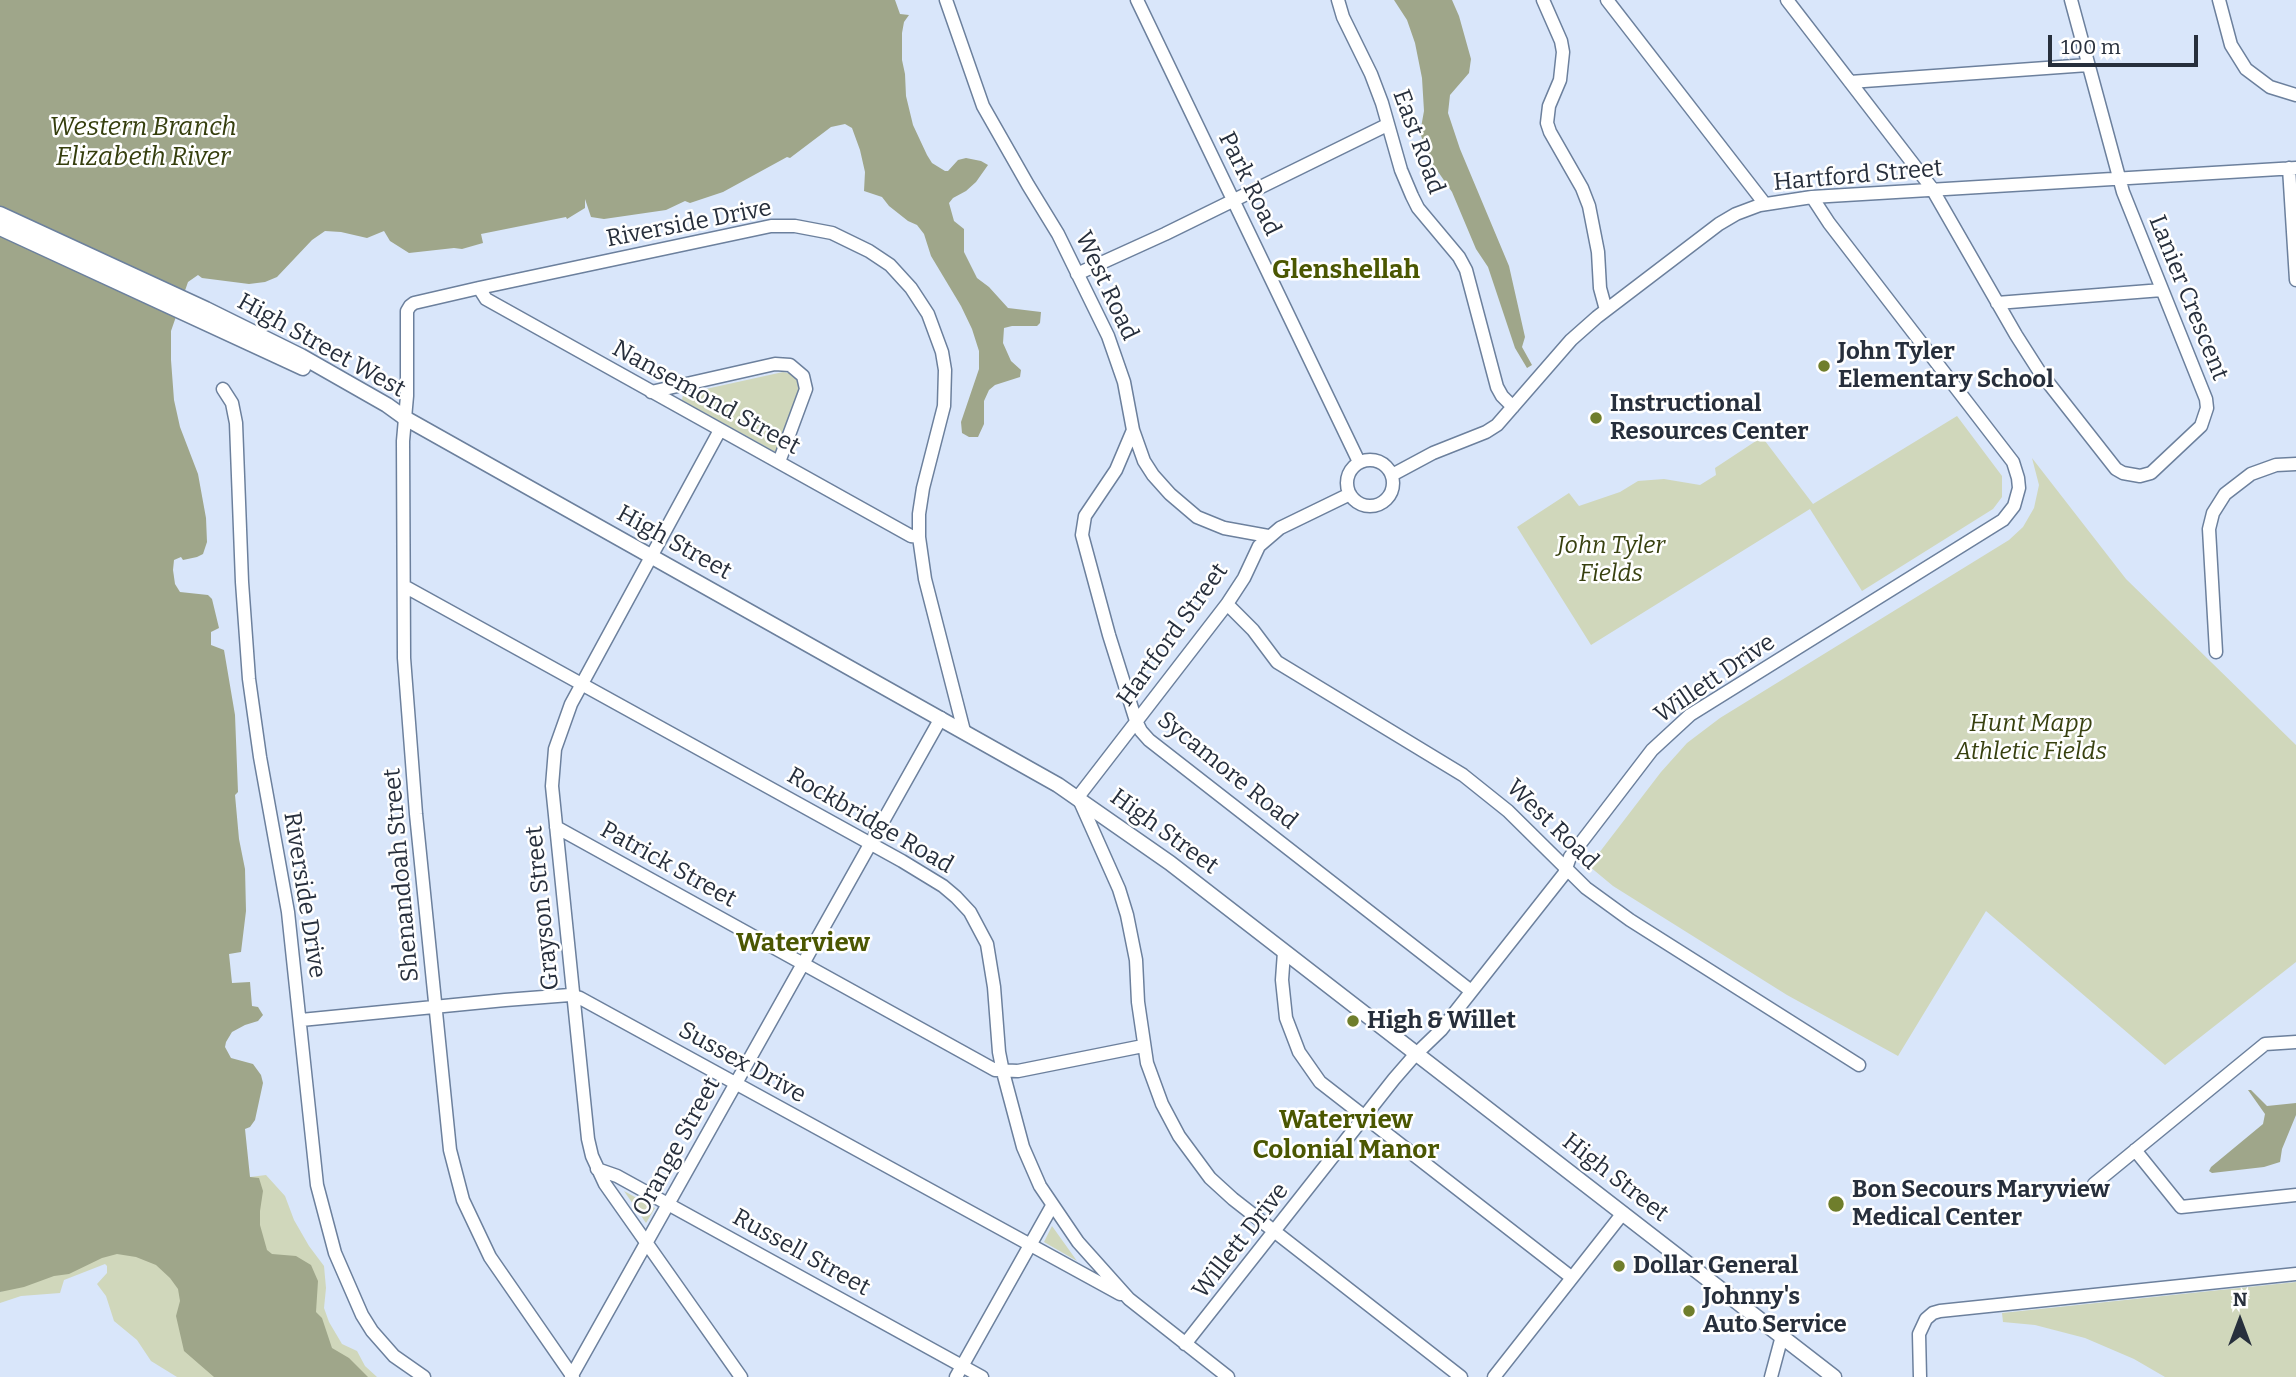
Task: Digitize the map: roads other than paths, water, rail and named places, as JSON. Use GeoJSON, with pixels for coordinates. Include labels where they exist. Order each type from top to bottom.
{"type":"FeatureCollection","features":[{"type":"Feature","properties":{"kind":"main road","name":"High Street West"},"geometry":{"type":"LineString","coordinates":[[0,214],[203,315]]}},
{"type":"Feature","properties":{"kind":"main road","name":"High Street West"},"geometry":{"type":"LineString","coordinates":[[0,228],[301,356],[405,418]]}},
{"type":"Feature","properties":{"kind":"main road","name":"High Street"},"geometry":{"type":"LineString","coordinates":[[405,418],[1077,797],[1170,863],[1834,1377]]}},
{"type":"Feature","properties":{"kind":"street","name":"West Road"},"geometry":{"type":"LineString","coordinates":[[946,0],[983,106],[1058,234],[1108,336],[1119,364],[1133,430],[1144,461],[1153,475],[1197,517],[1224,528],[1268,536]]}},
{"type":"Feature","properties":{"kind":"street","name":"Park Road"},"geometry":{"type":"LineString","coordinates":[[1137,0],[1359,462]]}},
{"type":"Feature","properties":{"kind":"street","name":"East Road"},"geometry":{"type":"LineString","coordinates":[[1338,0],[1343,17],[1371,74],[1401,170],[1418,208],[1459,257],[1466,270],[1497,387],[1513,407]]}},
{"type":"Feature","properties":{"kind":"street"},"geometry":{"type":"LineString","coordinates":[[1543,0],[1563,52],[1560,80],[1549,106],[1547,123],[1590,206],[1598,252],[1600,288],[1606,310]]}},
{"type":"Feature","properties":{"kind":"street"},"geometry":{"type":"LineString","coordinates":[[1607,0],[1765,204]]}},
{"type":"Feature","properties":{"kind":"street","name":"Lanier Crescent"},"geometry":{"type":"LineString","coordinates":[[1787,0],[1933,191],[2039,371],[2116,468],[2123,473],[2140,476],[2151,473],[2201,426],[2207,408],[2206,399],[2120,179],[2071,0]]}},
{"type":"Feature","properties":{"kind":"street"},"geometry":{"type":"LineString","coordinates":[[2219,0],[2231,45],[2246,69],[2270,87],[2296,94]]}},
{"type":"Feature","properties":{"kind":"street"},"geometry":{"type":"LineString","coordinates":[[1850,82],[2088,65]]}},
{"type":"Feature","properties":{"kind":"street"},"geometry":{"type":"LineString","coordinates":[[1077,274],[1387,125]]}},
{"type":"Feature","properties":{"kind":"street"},"geometry":{"type":"LineString","coordinates":[[2292,168],[2296,280]]}},
{"type":"Feature","properties":{"kind":"street","name":"Hartford Street"},"geometry":{"type":"LineString","coordinates":[[1392,475],[1497,425],[1571,341],[1606,310],[1720,224],[1742,211],[1765,204],[1812,197],[2292,168]]}},
{"type":"Feature","properties":{"kind":"street","name":"Willett Drive"},"geometry":{"type":"LineString","coordinates":[[1185,1344],[1364,1117],[1417,1053],[1436,1036],[1566,869],[1570,857],[1652,750],[1690,715],[2003,520],[2014,506],[2019,488],[2012,462],[1812,197]]}},
{"type":"Feature","properties":{"kind":"street","name":"Riverside Drive"},"geometry":{"type":"LineString","coordinates":[[407,335],[407,311],[414,303],[771,226],[814,229],[842,237],[870,251],[901,276],[920,300],[934,328],[944,361],[944,407],[923,488],[919,537],[925,579],[964,731]]}},
{"type":"Feature","properties":{"kind":"street","name":"Nansemond Street"},"geometry":{"type":"LineString","coordinates":[[479,288],[486,299],[911,536],[919,537]]}},
{"type":"Feature","properties":{"kind":"street"},"geometry":{"type":"LineString","coordinates":[[1997,303],[2162,290]]}},
{"type":"Feature","properties":{"kind":"street","name":"Shenandoah Street"},"geometry":{"type":"LineString","coordinates":[[407,335],[404,658],[416,814],[450,1150],[463,1200],[489,1257],[572,1377]]}},
{"type":"Feature","properties":{"kind":"street"},"geometry":{"type":"LineString","coordinates":[[652,392],[775,364],[790,365],[803,376],[806,389],[779,462]]}},
{"type":"Feature","properties":{"kind":"street","name":"Riverside Drive"},"geometry":{"type":"LineString","coordinates":[[223,389],[232,403],[236,423],[249,679],[288,912],[317,1185],[335,1253],[362,1315],[394,1356],[424,1377]]}},
{"type":"Feature","properties":{"kind":"street","name":"Grayson Street"},"geometry":{"type":"LineString","coordinates":[[720,430],[581,683],[561,727],[555,749],[552,786],[588,1139],[597,1169],[741,1377]]}},
{"type":"Feature","properties":{"kind":"street","name":"Sycamore Road"},"geometry":{"type":"LineString","coordinates":[[1133,430],[1116,470],[1085,516],[1082,535],[1136,721],[1149,740],[1471,991]]}},
{"type":"Feature","properties":{"kind":"street"},"geometry":{"type":"LineString","coordinates":[[1379,461],[1392,475],[1393,489],[1380,504],[1366,506],[1350,494],[1347,480],[1353,467],[1359,462],[1379,461]]}},
{"type":"Feature","properties":{"kind":"street"},"geometry":{"type":"LineString","coordinates":[[2216,652],[2209,528],[2213,513],[2225,494],[2251,474],[2276,465],[2296,464]]}},
{"type":"Feature","properties":{"kind":"street","name":"Hartford Street"},"geometry":{"type":"LineString","coordinates":[[1077,797],[1227,604],[1244,578],[1252,557],[1268,536],[1302,516],[1350,494]]}},
{"type":"Feature","properties":{"kind":"street","name":"Rockbridge Road"},"geometry":{"type":"LineString","coordinates":[[404,586],[943,886],[970,912],[980,929],[991,962],[1003,1072],[1023,1147],[1040,1186],[1086,1251],[1129,1299],[1228,1377]]}},
{"type":"Feature","properties":{"kind":"street","name":"West Road"},"geometry":{"type":"LineString","coordinates":[[1227,604],[1242,618],[1276,662],[1464,775],[1508,811],[1586,888],[1633,922],[1859,1065]]}},
{"type":"Feature","properties":{"kind":"street","name":"Orange Street"},"geometry":{"type":"LineString","coordinates":[[572,1377],[941,718]]}},
{"type":"Feature","properties":{"kind":"street"},"geometry":{"type":"LineString","coordinates":[[1077,797],[1119,889],[1127,915],[1136,960],[1143,1046],[1162,1104],[1179,1136],[1193,1157],[1233,1199],[1461,1377]]}},
{"type":"Feature","properties":{"kind":"street","name":"Patrick Street"},"geometry":{"type":"LineString","coordinates":[[556,827],[1003,1072]]}},
{"type":"Feature","properties":{"kind":"street"},"geometry":{"type":"LineString","coordinates":[[1284,952],[1283,999],[1291,1036],[1320,1082],[1571,1277]]}},
{"type":"Feature","properties":{"kind":"street"},"geometry":{"type":"LineString","coordinates":[[301,1020],[573,995]]}},
{"type":"Feature","properties":{"kind":"street","name":"Sussex Drive"},"geometry":{"type":"LineString","coordinates":[[573,995],[1129,1299]]}},
{"type":"Feature","properties":{"kind":"street"},"geometry":{"type":"LineString","coordinates":[[2094,1184],[2265,1044],[2296,1042]]}},
{"type":"Feature","properties":{"kind":"street"},"geometry":{"type":"LineString","coordinates":[[1003,1072],[1018,1072],[1143,1046]]}},
{"type":"Feature","properties":{"kind":"street"},"geometry":{"type":"LineString","coordinates":[[2135,1150],[2181,1207],[2296,1195]]}},
{"type":"Feature","properties":{"kind":"street","name":"Russell Street"},"geometry":{"type":"LineString","coordinates":[[597,1169],[617,1176],[669,1204],[959,1372],[982,1377]]}},
{"type":"Feature","properties":{"kind":"street"},"geometry":{"type":"LineString","coordinates":[[959,1372],[1052,1206]]}},
{"type":"Feature","properties":{"kind":"street"},"geometry":{"type":"LineString","coordinates":[[1494,1377],[1623,1213]]}},
{"type":"Feature","properties":{"kind":"street"},"geometry":{"type":"LineString","coordinates":[[1920,1377],[1919,1334],[1925,1321],[1933,1313],[1940,1311],[2296,1274]]}},
{"type":"Feature","properties":{"kind":"street"},"geometry":{"type":"LineString","coordinates":[[1770,1377],[1782,1336]]}},
{"type":"Feature","properties":{"kind":"water","name":"Western Branch Elizabeth River"},"geometry":{"type":"Polygon","coordinates":[[[0,0],[895,0],[900,14],[909,15],[904,22],[902,33],[906,96],[913,125],[927,155],[932,163],[945,171],[958,160],[966,158],[988,165],[976,182],[949,203],[954,221],[964,229],[964,252],[977,278],[1008,308],[1041,312],[1037,326],[1004,328],[1003,343],[1011,361],[1021,370],[1020,377],[995,385],[989,390],[984,401],[984,424],[978,437],[969,437],[962,433],[961,422],[979,369],[979,351],[972,329],[931,256],[924,234],[917,225],[889,206],[882,197],[864,191],[865,172],[860,150],[852,128],[845,124],[831,127],[790,158],[787,157],[723,192],[690,203],[685,201],[666,210],[604,219],[591,217],[585,199],[585,208],[567,219],[566,217],[481,234],[483,243],[462,249],[409,253],[390,241],[384,231],[367,238],[325,231],[312,240],[277,277],[265,282],[249,284],[202,278],[198,275],[188,282],[171,331],[171,360],[174,400],[180,427],[198,474],[206,518],[207,542],[203,554],[174,560],[173,570],[175,584],[180,592],[208,595],[212,599],[219,628],[211,632],[211,645],[224,650],[235,715],[238,792],[235,795],[245,869],[246,911],[241,952],[229,954],[232,983],[250,982],[252,1006],[258,1007],[263,1015],[258,1021],[232,1032],[225,1047],[231,1058],[253,1064],[263,1083],[255,1120],[245,1129],[250,1177],[259,1178],[263,1191],[260,1225],[267,1250],[272,1254],[296,1256],[311,1265],[318,1281],[316,1312],[322,1318],[332,1348],[349,1358],[368,1377],[214,1377],[184,1351],[176,1316],[180,1301],[178,1289],[156,1265],[136,1257],[117,1254],[69,1274],[0,1292],[0,0]]]}},
{"type":"Feature","properties":{"kind":"water"},"geometry":{"type":"Polygon","coordinates":[[[1394,0],[1452,0],[1459,16],[1471,59],[1469,73],[1450,95],[1448,113],[1460,149],[1509,266],[1525,337],[1522,347],[1532,365],[1527,368],[1515,348],[1488,267],[1476,249],[1452,192],[1430,160],[1420,133],[1424,111],[1422,78],[1407,20],[1394,0]]]}},
{"type":"Feature","properties":{"kind":"water"},"geometry":{"type":"Polygon","coordinates":[[[2248,1090],[2267,1106],[2296,1103],[2296,1115],[2282,1149],[2280,1162],[2264,1167],[2212,1173],[2209,1171],[2211,1167],[2263,1124],[2265,1114],[2248,1090]]]}},
{"type":"Feature","properties":{"kind":"place","name":"John Tyler Elementary School"},"geometry":{"type":"Point","coordinates":[1824,366]}},
{"type":"Feature","properties":{"kind":"place","name":"Instructional Resources Center"},"geometry":{"type":"Point","coordinates":[1596,418]}},
{"type":"Feature","properties":{"kind":"place","name":"High & Willet"},"geometry":{"type":"Point","coordinates":[1353,1021]}},
{"type":"Feature","properties":{"kind":"place","name":"Bon Secours Maryview Medical Center"},"geometry":{"type":"Point","coordinates":[1836,1204]}},
{"type":"Feature","properties":{"kind":"place","name":"Dollar General"},"geometry":{"type":"Point","coordinates":[1619,1266]}},
{"type":"Feature","properties":{"kind":"place","name":"Johnny's Auto Service"},"geometry":{"type":"Point","coordinates":[1689,1311]}},
{"type":"Feature","properties":{"kind":"district","name":"Glenshellah"},"geometry":{"type":"Point","coordinates":[1346,271]}},
{"type":"Feature","properties":{"kind":"district","name":"Waterview"},"geometry":{"type":"Point","coordinates":[803,944]}},
{"type":"Feature","properties":{"kind":"district","name":"Waterview Colonial Manor"},"geometry":{"type":"Point","coordinates":[1346,1136]}},
{"type":"Feature","properties":{"kind":"park label","name":"John Tyler Fields"},"geometry":{"type":"Point","coordinates":[1611,560]}},
{"type":"Feature","properties":{"kind":"park label","name":"Hunt Mapp Athletic Fields"},"geometry":{"type":"Point","coordinates":[2031,738]}}]}
